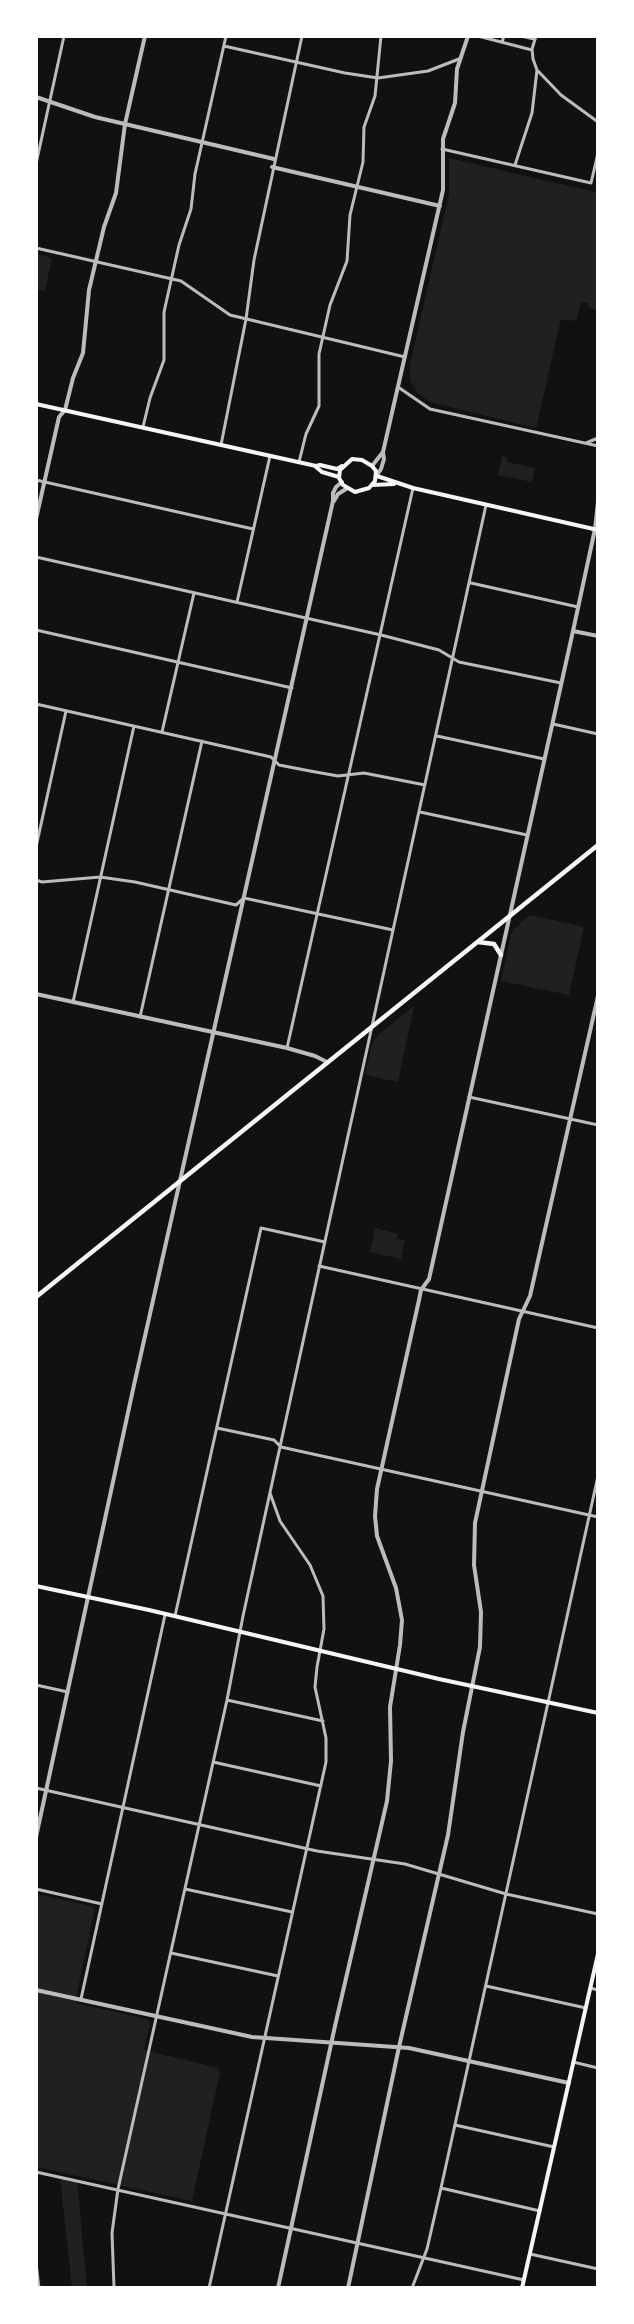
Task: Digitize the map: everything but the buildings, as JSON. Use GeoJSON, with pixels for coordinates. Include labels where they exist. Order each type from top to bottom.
{"type":"FeatureCollection","features":[{"type":"Feature","properties":{"kind":"main road"},"geometry":{"type":"LineString","coordinates":[[36,404],[316,466],[337,469],[352,459],[357,459],[372,466],[377,475],[395,484],[596,529]]}},
{"type":"Feature","properties":{"kind":"main road"},"geometry":{"type":"LineString","coordinates":[[316,466],[322,472],[341,480]]}},
{"type":"Feature","properties":{"kind":"main road"},"geometry":{"type":"LineString","coordinates":[[342,466],[341,480],[346,489],[356,492],[372,485],[377,475]]}},
{"type":"Feature","properties":{"kind":"main road"},"geometry":{"type":"LineString","coordinates":[[372,485],[395,484]]}},
{"type":"Feature","properties":{"kind":"main road"},"geometry":{"type":"LineString","coordinates":[[36,1298],[598,845]]}},
{"type":"Feature","properties":{"kind":"main road"},"geometry":{"type":"LineString","coordinates":[[478,942],[494,944],[501,956]]}},
{"type":"Feature","properties":{"kind":"main road"},"geometry":{"type":"LineString","coordinates":[[36,1586],[598,1713]]}},
{"type":"Feature","properties":{"kind":"main road"},"geometry":{"type":"LineString","coordinates":[[522,2288],[598,1954]]}},
{"type":"Feature","properties":{"kind":"street"},"geometry":{"type":"LineString","coordinates":[[36,164],[64,36]]}},
{"type":"Feature","properties":{"kind":"street"},"geometry":{"type":"LineString","coordinates":[[36,519],[59,417],[65,410],[83,351],[87,308],[96,260],[116,193],[125,124],[145,36]]}},
{"type":"Feature","properties":{"kind":"street"},"geometry":{"type":"LineString","coordinates":[[143,427],[150,398],[164,360],[164,312],[179,245],[191,208],[195,174],[226,36]]}},
{"type":"Feature","properties":{"kind":"street"},"geometry":{"type":"LineString","coordinates":[[221,445],[246,319],[254,260],[272,167],[302,36]]}},
{"type":"Feature","properties":{"kind":"street"},"geometry":{"type":"LineString","coordinates":[[299,462],[306,434],[319,406],[317,370],[322,338],[330,305],[347,261],[351,215],[363,162],[364,127],[375,96],[378,78],[381,36]]}},
{"type":"Feature","properties":{"kind":"street"},"geometry":{"type":"LineString","coordinates":[[377,475],[384,459],[383,452],[440,206],[443,190],[443,139],[455,103],[459,59],[468,36]]}},
{"type":"Feature","properties":{"kind":"street"},"geometry":{"type":"LineString","coordinates":[[478,36],[532,50]]}},
{"type":"Feature","properties":{"kind":"street"},"geometry":{"type":"LineString","coordinates":[[502,42],[504,36]]}},
{"type":"Feature","properties":{"kind":"street"},"geometry":{"type":"LineString","coordinates":[[521,36],[535,38],[532,50],[537,70],[561,95],[598,122]]}},
{"type":"Feature","properties":{"kind":"street"},"geometry":{"type":"LineString","coordinates":[[223,46],[378,78],[428,71],[459,59]]}},
{"type":"Feature","properties":{"kind":"street"},"geometry":{"type":"LineString","coordinates":[[515,166],[532,113],[537,70]]}},
{"type":"Feature","properties":{"kind":"street"},"geometry":{"type":"LineString","coordinates":[[36,97],[95,117],[274,159]]}},
{"type":"Feature","properties":{"kind":"street"},"geometry":{"type":"LineString","coordinates":[[442,149],[591,183],[598,153]]}},
{"type":"Feature","properties":{"kind":"street"},"geometry":{"type":"LineString","coordinates":[[272,167],[440,206]]}},
{"type":"Feature","properties":{"kind":"street"},"geometry":{"type":"LineString","coordinates":[[36,248],[171,279],[189,286],[230,315],[405,357]]}},
{"type":"Feature","properties":{"kind":"street"},"geometry":{"type":"LineString","coordinates":[[398,387],[430,409],[598,446]]}},
{"type":"Feature","properties":{"kind":"street"},"geometry":{"type":"LineString","coordinates":[[585,443],[598,438]]}},
{"type":"Feature","properties":{"kind":"street"},"geometry":{"type":"LineString","coordinates":[[372,466],[383,452]]}},
{"type":"Feature","properties":{"kind":"street"},"geometry":{"type":"LineString","coordinates":[[237,602],[270,456]]}},
{"type":"Feature","properties":{"kind":"street"},"geometry":{"type":"LineString","coordinates":[[36,480],[254,529]]}},
{"type":"Feature","properties":{"kind":"street"},"geometry":{"type":"LineString","coordinates":[[36,1837],[90,1598],[134,1385],[308,618],[333,493],[341,480]]}},
{"type":"Feature","properties":{"kind":"street"},"geometry":{"type":"LineString","coordinates":[[288,1048],[412,488]]}},
{"type":"Feature","properties":{"kind":"street"},"geometry":{"type":"LineString","coordinates":[[333,501],[346,489]]}},
{"type":"Feature","properties":{"kind":"street"},"geometry":{"type":"LineString","coordinates":[[278,2288],[390,1781],[390,1707],[401,1638],[400,1608],[394,1583],[379,1545],[375,1523],[375,1503],[381,1469],[422,1289],[429,1280],[596,529],[598,502]]}},
{"type":"Feature","properties":{"kind":"street"},"geometry":{"type":"LineString","coordinates":[[114,2288],[112,2233],[118,2189],[227,1700],[270,1491],[486,506]]}},
{"type":"Feature","properties":{"kind":"street"},"geometry":{"type":"LineString","coordinates":[[36,557],[381,635],[439,650],[459,662],[561,683]]}},
{"type":"Feature","properties":{"kind":"street"},"geometry":{"type":"LineString","coordinates":[[470,583],[578,607]]}},
{"type":"Feature","properties":{"kind":"street"},"geometry":{"type":"LineString","coordinates":[[162,732],[194,593]]}},
{"type":"Feature","properties":{"kind":"street"},"geometry":{"type":"LineString","coordinates":[[36,630],[292,688]]}},
{"type":"Feature","properties":{"kind":"street"},"geometry":{"type":"LineString","coordinates":[[573,631],[598,636]]}},
{"type":"Feature","properties":{"kind":"street"},"geometry":{"type":"LineString","coordinates":[[36,704],[271,757],[279,765],[338,776],[364,773],[425,785]]}},
{"type":"Feature","properties":{"kind":"street"},"geometry":{"type":"LineString","coordinates":[[36,847],[66,711]]}},
{"type":"Feature","properties":{"kind":"street"},"geometry":{"type":"LineString","coordinates":[[552,724],[598,734]]}},
{"type":"Feature","properties":{"kind":"street"},"geometry":{"type":"LineString","coordinates":[[72,1002],[134,726]]}},
{"type":"Feature","properties":{"kind":"street"},"geometry":{"type":"LineString","coordinates":[[436,736],[544,759]]}},
{"type":"Feature","properties":{"kind":"street"},"geometry":{"type":"LineString","coordinates":[[140,1017],[202,741]]}},
{"type":"Feature","properties":{"kind":"street"},"geometry":{"type":"LineString","coordinates":[[420,812],[527,835]]}},
{"type":"Feature","properties":{"kind":"street"},"geometry":{"type":"LineString","coordinates":[[36,880],[42,882],[100,877],[236,905],[244,898]]}},
{"type":"Feature","properties":{"kind":"street"},"geometry":{"type":"LineString","coordinates":[[244,898],[393,930]]}},
{"type":"Feature","properties":{"kind":"street"},"geometry":{"type":"LineString","coordinates":[[36,994],[288,1048],[308,1053],[327,1062]]}},
{"type":"Feature","properties":{"kind":"street"},"geometry":{"type":"LineString","coordinates":[[348,2288],[399,2047],[451,1821],[463,1732],[480,1647],[482,1626],[473,1550],[475,1523],[519,1320],[530,1296],[598,996]]}},
{"type":"Feature","properties":{"kind":"street"},"geometry":{"type":"LineString","coordinates":[[469,1097],[598,1125]]}},
{"type":"Feature","properties":{"kind":"street"},"geometry":{"type":"LineString","coordinates":[[175,1617],[261,1228],[325,1242]]}},
{"type":"Feature","properties":{"kind":"street"},"geometry":{"type":"LineString","coordinates":[[319,1266],[598,1328]]}},
{"type":"Feature","properties":{"kind":"street"},"geometry":{"type":"LineString","coordinates":[[36,1289],[44,1291]]}},
{"type":"Feature","properties":{"kind":"street"},"geometry":{"type":"LineString","coordinates":[[217,1428],[274,1440],[280,1446],[598,1517]]}},
{"type":"Feature","properties":{"kind":"street"},"geometry":{"type":"LineString","coordinates":[[412,2288],[423,2258],[441,2188],[598,1476]]}},
{"type":"Feature","properties":{"kind":"street"},"geometry":{"type":"LineString","coordinates":[[209,2288],[327,1752],[315,1687],[325,1619],[321,1589],[311,1567],[280,1521],[270,1491]]}},
{"type":"Feature","properties":{"kind":"street"},"geometry":{"type":"LineString","coordinates":[[81,1999],[165,1615]]}},
{"type":"Feature","properties":{"kind":"street"},"geometry":{"type":"LineString","coordinates":[[36,1685],[68,1692]]}},
{"type":"Feature","properties":{"kind":"street"},"geometry":{"type":"LineString","coordinates":[[227,1700],[323,1721]]}},
{"type":"Feature","properties":{"kind":"street"},"geometry":{"type":"LineString","coordinates":[[213,1762],[321,1786]]}},
{"type":"Feature","properties":{"kind":"street"},"geometry":{"type":"LineString","coordinates":[[36,1788],[307,1848],[405,1864],[506,1894],[598,1914]]}},
{"type":"Feature","properties":{"kind":"street"},"geometry":{"type":"LineString","coordinates":[[185,1888],[292,1912]]}},
{"type":"Feature","properties":{"kind":"street"},"geometry":{"type":"LineString","coordinates":[[36,1889],[102,1904]]}},
{"type":"Feature","properties":{"kind":"street"},"geometry":{"type":"LineString","coordinates":[[171,1953],[278,1976]]}},
{"type":"Feature","properties":{"kind":"street"},"geometry":{"type":"LineString","coordinates":[[486,1986],[586,2008]]}},
{"type":"Feature","properties":{"kind":"street"},"geometry":{"type":"LineString","coordinates":[[590,1988],[598,1990]]}},
{"type":"Feature","properties":{"kind":"street"},"geometry":{"type":"LineString","coordinates":[[36,1989],[264,2038],[399,2047],[569,2083]]}},
{"type":"Feature","properties":{"kind":"street"},"geometry":{"type":"LineString","coordinates":[[573,2062],[598,2068]]}},
{"type":"Feature","properties":{"kind":"street"},"geometry":{"type":"LineString","coordinates":[[455,2125],[554,2147]]}},
{"type":"Feature","properties":{"kind":"street"},"geometry":{"type":"LineString","coordinates":[[36,2172],[524,2280]]}},
{"type":"Feature","properties":{"kind":"street"},"geometry":{"type":"LineString","coordinates":[[441,2188],[540,2211]]}},
{"type":"Feature","properties":{"kind":"street"},"geometry":{"type":"LineString","coordinates":[[530,2254],[598,2269]]}},
{"type":"Feature","properties":{"kind":"street"},"geometry":{"type":"LineString","coordinates":[[36,2263],[39,2288]]}},
{"type":"Feature","properties":{"kind":"shaded area"},"geometry":{"type":"Polygon","coordinates":[[[449,158],[595,192],[598,182],[598,314],[596,310],[588,308],[589,303],[581,301],[577,319],[570,321],[561,319],[536,428],[430,402],[417,393],[410,380],[410,364],[449,194],[449,158]]]}},
{"type":"Feature","properties":{"kind":"shaded area"},"geometry":{"type":"Polygon","coordinates":[[[36,254],[52,258],[45,291],[36,289],[36,254]]]}},
{"type":"Feature","properties":{"kind":"shaded area"},"geometry":{"type":"Polygon","coordinates":[[[502,456],[507,457],[507,462],[535,468],[532,482],[498,475],[502,456]]]}},
{"type":"Feature","properties":{"kind":"shaded area"},"geometry":{"type":"Polygon","coordinates":[[[530,915],[584,927],[569,995],[501,981],[513,930],[530,915]]]}},
{"type":"Feature","properties":{"kind":"shaded area"},"geometry":{"type":"Polygon","coordinates":[[[414,1006],[398,1082],[365,1075],[372,1044],[378,1035],[414,1006]]]}},
{"type":"Feature","properties":{"kind":"shaded area"},"geometry":{"type":"Polygon","coordinates":[[[375,1228],[398,1234],[397,1239],[405,1240],[401,1259],[370,1252],[375,1228]]]}},
{"type":"Feature","properties":{"kind":"shaded area"},"geometry":{"type":"Polygon","coordinates":[[[36,1894],[95,1907],[75,2003],[148,2019],[150,2023],[144,2050],[217,2068],[220,2072],[192,2201],[36,2167],[36,1894]]]}},
{"type":"Feature","properties":{"kind":"shaded area"},"geometry":{"type":"Polygon","coordinates":[[[60,2178],[77,2180],[87,2288],[72,2288],[60,2178]]]}}]}
